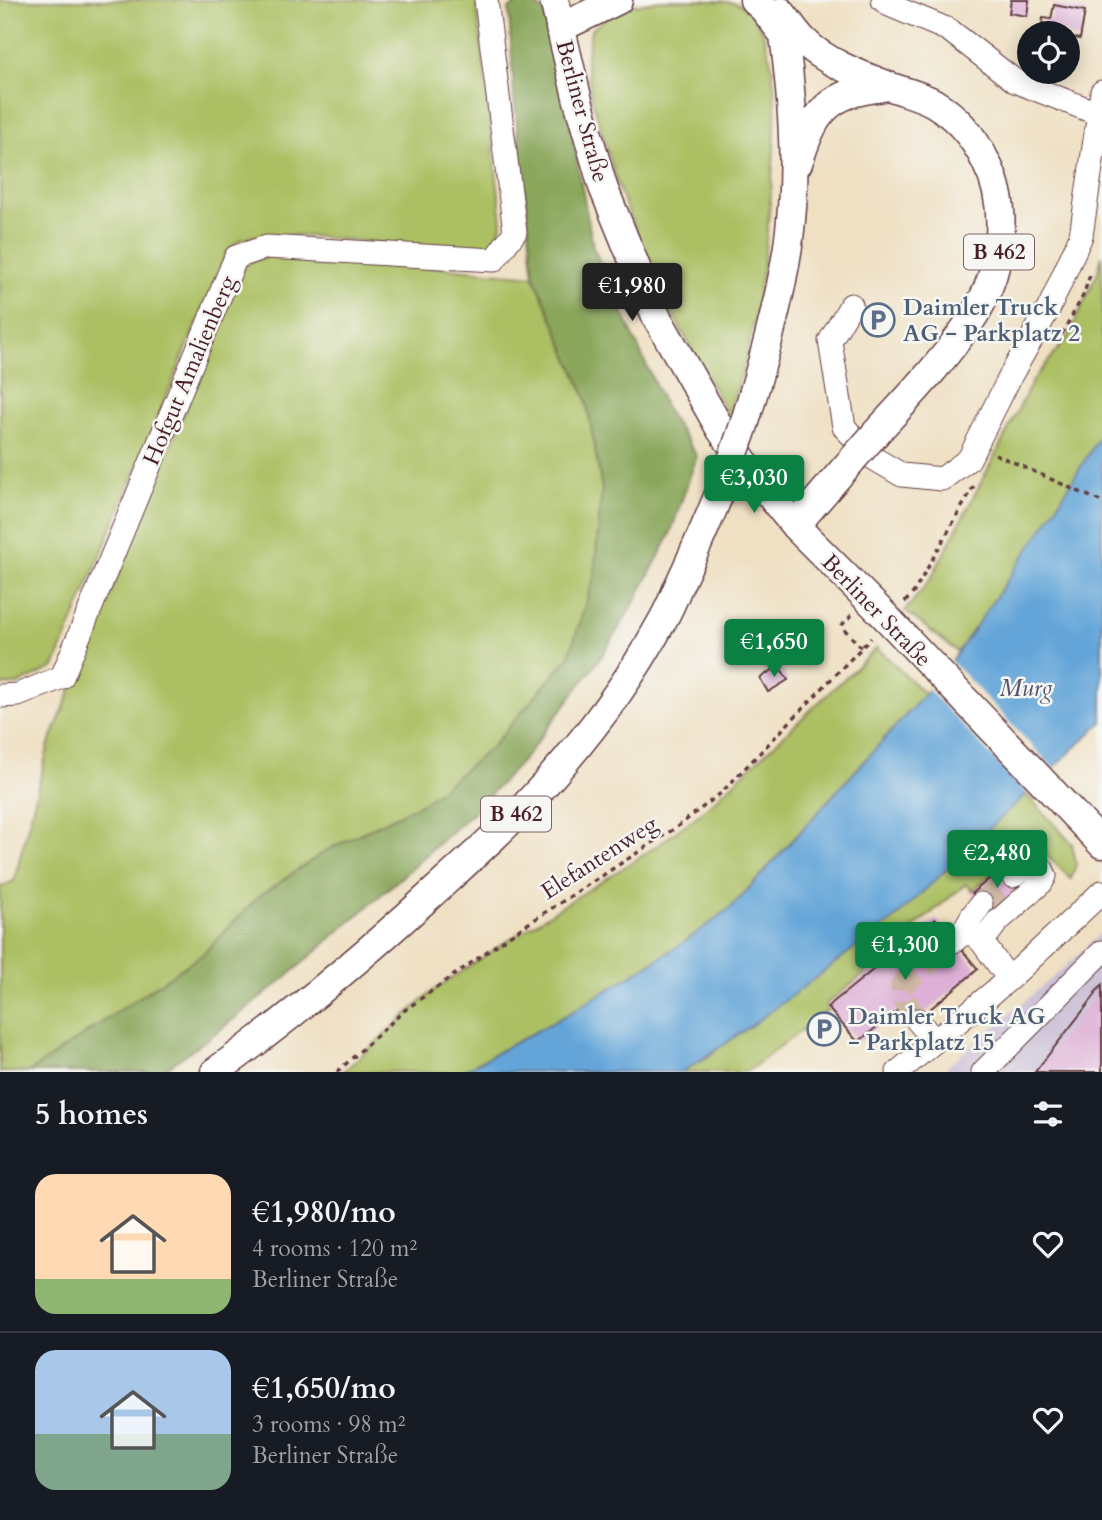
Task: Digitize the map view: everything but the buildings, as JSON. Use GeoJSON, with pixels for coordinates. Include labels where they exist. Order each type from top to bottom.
{"type":"FeatureCollection","features":[{"type":"Feature","properties":{"kind":"main road","name":"Berliner Straße"},"geometry":{"type":"LineString","coordinates":[[554,0],[577,97],[603,187],[656,316],[721,430],[795,526],[1081,815],[1102,844]]}},
{"type":"Feature","properties":{"kind":"main road"},"geometry":{"type":"LineString","coordinates":[[560,28],[618,0]]}},
{"type":"Feature","properties":{"kind":"main road","name":"B 462"},"geometry":{"type":"LineString","coordinates":[[754,0],[763,8],[781,16],[819,54],[888,86],[934,103],[961,123],[979,147],[994,177],[1001,207],[999,252],[987,290],[970,322],[932,370],[795,526]]}},
{"type":"Feature","properties":{"kind":"main road","name":"B 462"},"geometry":{"type":"LineString","coordinates":[[215,1072],[296,1011],[394,928],[523,807],[594,724],[661,625],[694,555],[745,422],[772,321],[788,246],[793,175],[791,115],[781,16]]}},
{"type":"Feature","properties":{"kind":"main road","name":"B 462"},"geometry":{"type":"LineString","coordinates":[[793,175],[808,132],[822,110],[841,97],[888,86]]}},
{"type":"Feature","properties":{"kind":"street","name":"Hofgut Amalienberg"},"geometry":{"type":"LineString","coordinates":[[0,696],[18,695],[62,677],[236,257],[267,247],[494,260],[514,232],[486,0]]}},
{"type":"Feature","properties":{"kind":"street"},"geometry":{"type":"LineString","coordinates":[[851,305],[830,341],[844,427],[873,458],[902,474],[943,479],[968,458],[1049,308],[1081,236],[1100,103],[1016,81],[949,30],[883,0]]}},
{"type":"Feature","properties":{"kind":"street"},"geometry":{"type":"LineString","coordinates":[[972,943],[1041,883],[1045,876],[1036,863],[1013,876]]}},
{"type":"Feature","properties":{"kind":"street"},"geometry":{"type":"LineString","coordinates":[[898,1072],[1009,979],[1102,892]]}},
{"type":"Feature","properties":{"kind":"street"},"geometry":{"type":"LineString","coordinates":[[981,904],[972,916],[972,943],[1009,979]]}},
{"type":"Feature","properties":{"kind":"street"},"geometry":{"type":"LineString","coordinates":[[984,1072],[1102,952]]}},
{"type":"Feature","properties":{"kind":"street"},"geometry":{"type":"LineString","coordinates":[[917,1020],[934,1040]]}},
{"type":"Feature","properties":{"kind":"path"},"geometry":{"type":"LineString","coordinates":[[998,456],[1102,502]]}},
{"type":"Feature","properties":{"kind":"path"},"geometry":{"type":"LineString","coordinates":[[914,592],[980,476]]}},
{"type":"Feature","properties":{"kind":"path","name":"Elefantenweg"},"geometry":{"type":"LineString","coordinates":[[337,1072],[405,1010],[509,936],[677,827],[721,793],[862,648],[841,626]]}},
{"type":"Feature","properties":{"kind":"shaded area"},"geometry":{"type":"Polygon","coordinates":[[[1102,932],[1102,1072],[941,1072],[1058,973],[1102,932]]]}},
{"type":"Feature","properties":{"kind":"green space"},"geometry":{"type":"Polygon","coordinates":[[[0,0],[476,0],[502,222],[492,244],[469,253],[312,236],[261,235],[240,240],[226,253],[54,667],[17,685],[0,685],[0,0]]]}},
{"type":"Feature","properties":{"kind":"green space"},"geometry":{"type":"Polygon","coordinates":[[[521,0],[528,0],[544,11],[572,134],[593,247],[667,411],[697,456],[669,537],[602,656],[524,759],[474,811],[290,974],[220,1030],[161,1072],[29,1072],[203,954],[257,898],[327,850],[425,802],[491,748],[569,657],[594,577],[602,489],[586,398],[534,276],[514,97],[509,9],[521,0]]]}},
{"type":"Feature","properties":{"kind":"green space"},"geometry":{"type":"Polygon","coordinates":[[[660,0],[713,1],[744,7],[762,32],[773,72],[775,134],[764,260],[747,354],[728,415],[663,297],[620,192],[592,99],[586,61],[591,30],[626,7],[660,0]]]}},
{"type":"Feature","properties":{"kind":"green space"},"geometry":{"type":"Polygon","coordinates":[[[264,254],[534,276],[586,398],[602,489],[594,577],[569,657],[491,748],[425,802],[327,850],[257,898],[203,954],[29,1072],[0,1072],[0,887],[14,881],[49,744],[244,266],[264,254]]]}},
{"type":"Feature","properties":{"kind":"green space"},"geometry":{"type":"Polygon","coordinates":[[[1102,255],[1102,432],[1046,524],[958,652],[905,611],[930,580],[1033,380],[1068,337],[1097,274],[1102,255]]]}},
{"type":"Feature","properties":{"kind":"green space"},"geometry":{"type":"Polygon","coordinates":[[[877,648],[925,694],[728,910],[683,943],[563,1017],[461,1072],[343,1072],[434,990],[648,852],[700,814],[877,648]]]}},
{"type":"Feature","properties":{"kind":"green space"},"geometry":{"type":"Polygon","coordinates":[[[1026,794],[1072,844],[1076,864],[1071,879],[1031,840],[972,891],[966,884],[865,968],[867,972],[825,1005],[828,1010],[752,1068],[745,1072],[682,1072],[707,1057],[892,921],[1026,794]]]}},
{"type":"Feature","properties":{"kind":"water","name":"Murg"},"geometry":{"type":"Polygon","coordinates":[[[1102,432],[1102,722],[892,921],[795,994],[682,1072],[461,1072],[563,1017],[649,965],[728,910],[925,694],[958,652],[1046,524],[1102,432]]]}},
{"type":"Feature","properties":{"kind":"pier"},"geometry":{"type":"Polygon","coordinates":[[[949,659],[1056,771],[1029,796],[926,687],[949,659]]]}},
{"type":"Feature","properties":{"kind":"tunnel"},"geometry":{"type":"LineString","coordinates":[[981,904],[1013,876]]}},
{"type":"Feature","properties":{"kind":"tunnel"},"geometry":{"type":"LineString","coordinates":[[917,1020],[905,1001],[902,985],[954,941]]}},
{"type":"Feature","properties":{"kind":"place","name":"Daimler Truck AG − Parkplatz 2"},"geometry":{"type":"Point","coordinates":[878,320]}},
{"type":"Feature","properties":{"kind":"place","name":"Daimler Truck AG − Parkplatz 15"},"geometry":{"type":"Point","coordinates":[824,1029]}}]}
